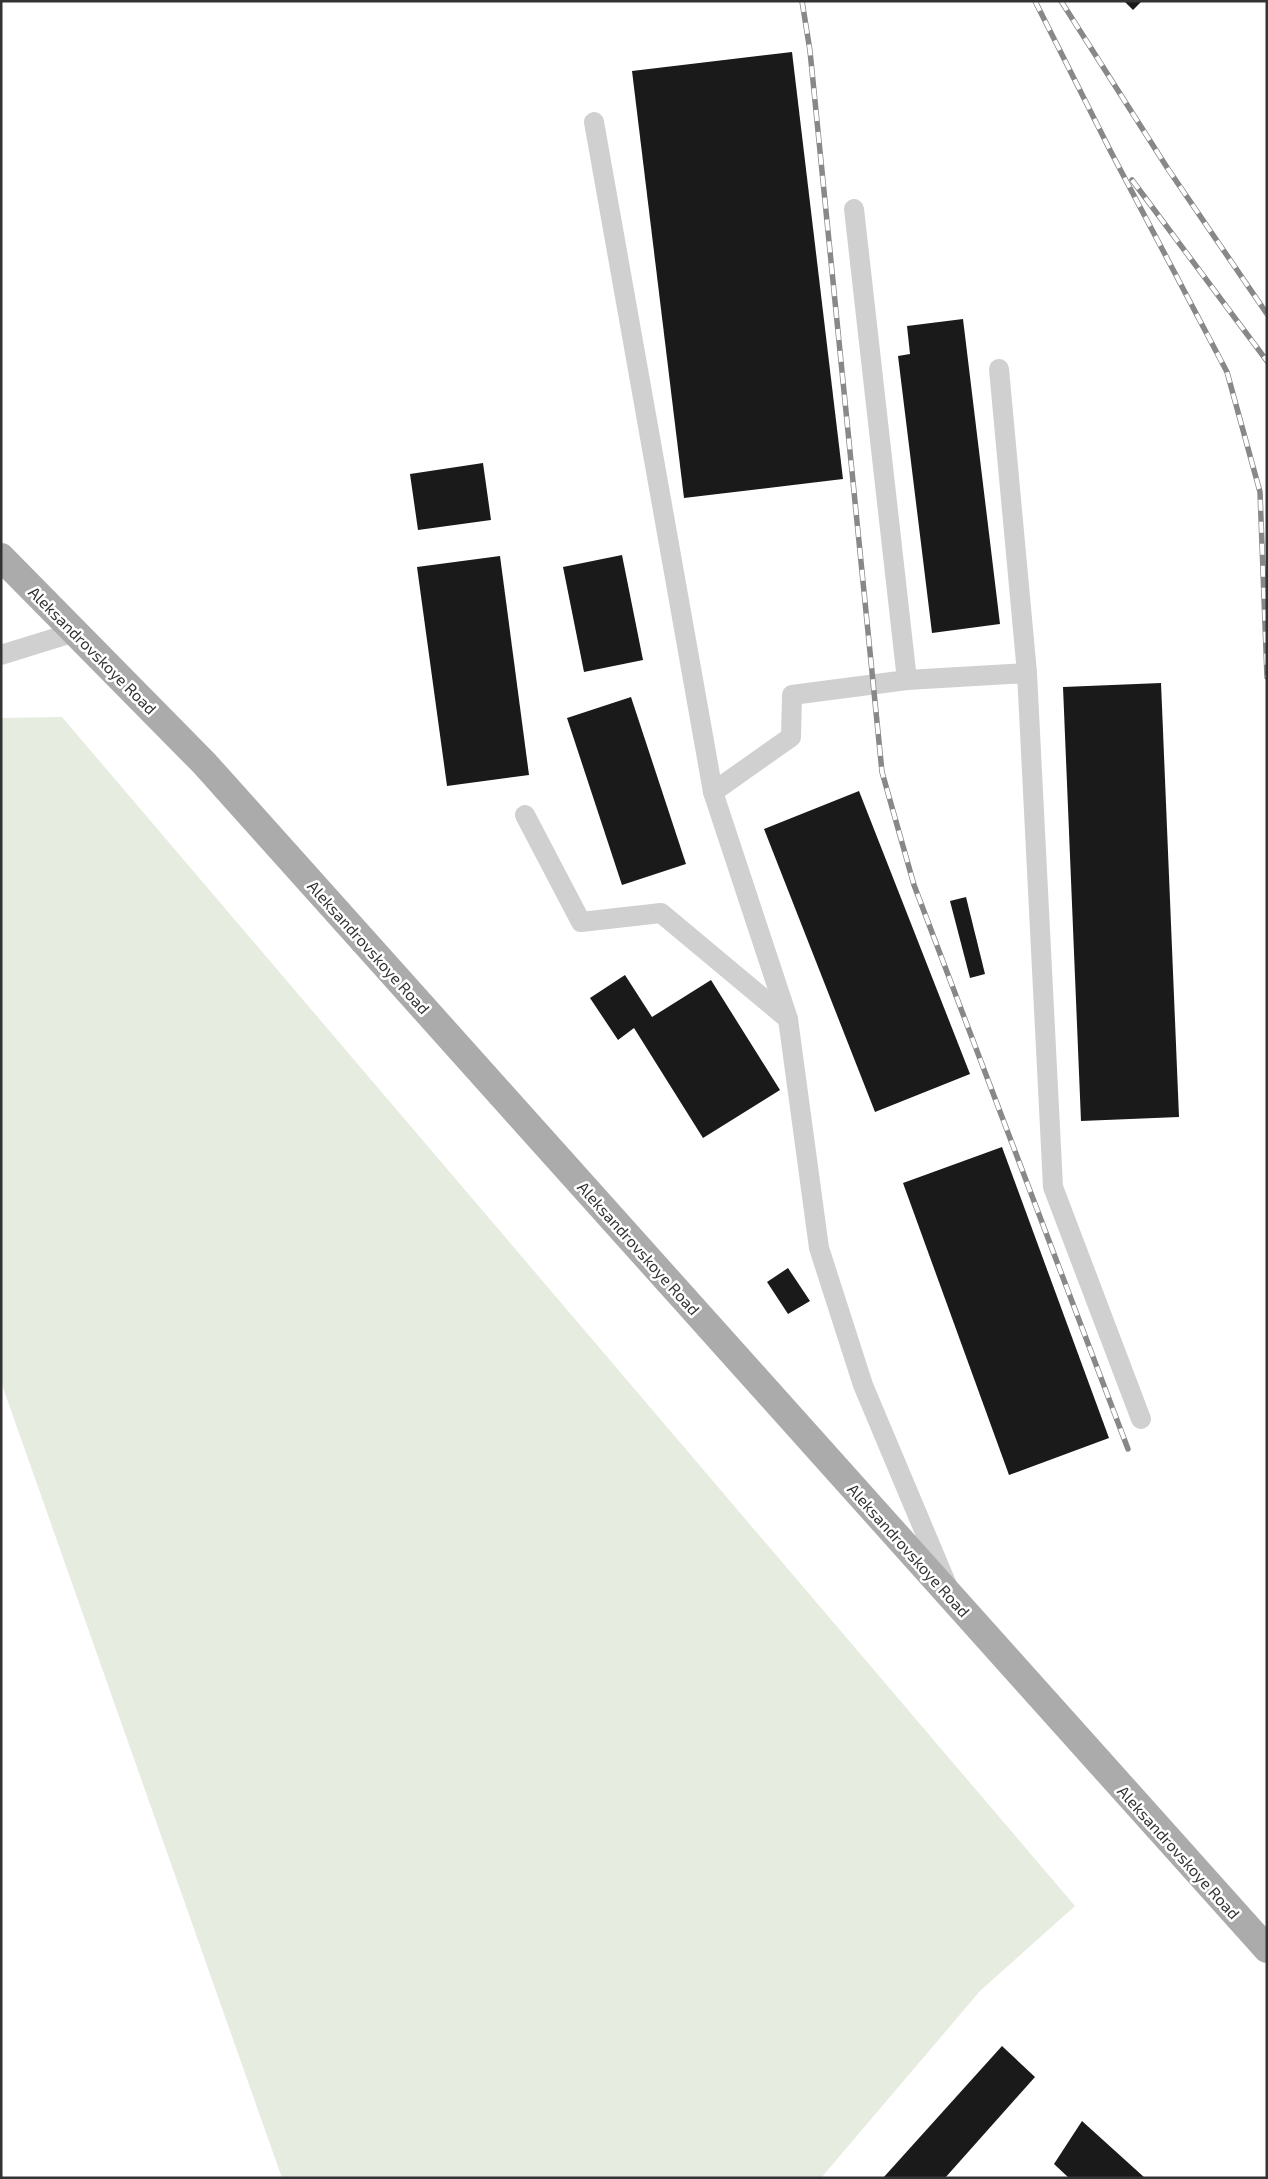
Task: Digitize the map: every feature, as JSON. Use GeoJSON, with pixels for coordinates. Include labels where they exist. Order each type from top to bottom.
{"type":"FeatureCollection","features":[{"type":"Feature","properties":{"kind":"main road","name":"Aleksandrovskoye Road"},"geometry":{"type":"LineString","coordinates":[[1,557],[204,763],[1267,1949]]}},
{"type":"Feature","properties":{"kind":"lane"},"geometry":{"type":"LineString","coordinates":[[594,122],[712,792],[788,1019],[819,1248],[863,1385],[953,1599]]}},
{"type":"Feature","properties":{"kind":"lane"},"geometry":{"type":"LineString","coordinates":[[854,209],[907,680]]}},
{"type":"Feature","properties":{"kind":"lane"},"geometry":{"type":"LineString","coordinates":[[999,369],[1027,673],[1053,1187],[1140,1420]]}},
{"type":"Feature","properties":{"kind":"lane"},"geometry":{"type":"LineString","coordinates":[[1,655],[75,632]]}},
{"type":"Feature","properties":{"kind":"lane"},"geometry":{"type":"LineString","coordinates":[[712,792],[791,737],[792,695],[907,680],[1027,673]]}},
{"type":"Feature","properties":{"kind":"lane"},"geometry":{"type":"LineString","coordinates":[[524,815],[580,922],[661,913],[788,1019]]}},
{"type":"Feature","properties":{"kind":"shaded area"},"geometry":{"type":"Polygon","coordinates":[[[62,717],[1075,1906],[980,1991],[821,2178],[282,2178],[1,1382],[1,718],[62,717]]]}},
{"type":"Feature","properties":{"kind":"building"},"geometry":{"type":"Polygon","coordinates":[[[1124,1],[1142,1],[1133,10],[1124,1]]]}},
{"type":"Feature","properties":{"kind":"building"},"geometry":{"type":"Polygon","coordinates":[[[792,52],[843,479],[684,498],[632,71],[792,52]]]}},
{"type":"Feature","properties":{"kind":"building"},"geometry":{"type":"Polygon","coordinates":[[[963,319],[1000,624],[932,633],[898,356],[910,354],[907,326],[963,319]]]}},
{"type":"Feature","properties":{"kind":"building"},"geometry":{"type":"Polygon","coordinates":[[[483,463],[491,520],[418,530],[410,474],[483,463]]]}},
{"type":"Feature","properties":{"kind":"building"},"geometry":{"type":"Polygon","coordinates":[[[622,555],[643,660],[584,672],[563,567],[622,555]]]}},
{"type":"Feature","properties":{"kind":"building"},"geometry":{"type":"Polygon","coordinates":[[[500,556],[529,775],[447,786],[417,567],[500,556]]]}},
{"type":"Feature","properties":{"kind":"building"},"geometry":{"type":"Polygon","coordinates":[[[1161,683],[1179,1117],[1081,1121],[1063,687],[1161,683]]]}},
{"type":"Feature","properties":{"kind":"building"},"geometry":{"type":"Polygon","coordinates":[[[631,697],[686,864],[622,885],[567,718],[631,697]]]}},
{"type":"Feature","properties":{"kind":"building"},"geometry":{"type":"Polygon","coordinates":[[[859,791],[970,1074],[875,1112],[764,829],[859,791]]]}},
{"type":"Feature","properties":{"kind":"building"},"geometry":{"type":"Polygon","coordinates":[[[966,897],[985,974],[970,978],[950,901],[966,897]]]}},
{"type":"Feature","properties":{"kind":"building"},"geometry":{"type":"Polygon","coordinates":[[[625,975],[652,1017],[711,980],[780,1090],[703,1138],[634,1028],[618,1040],[590,998],[625,975]]]}},
{"type":"Feature","properties":{"kind":"building"},"geometry":{"type":"Polygon","coordinates":[[[1002,1147],[1109,1438],[1009,1475],[903,1183],[1002,1147]]]}},
{"type":"Feature","properties":{"kind":"building"},"geometry":{"type":"Polygon","coordinates":[[[788,1268],[810,1301],[788,1314],[767,1282],[788,1268]]]}},
{"type":"Feature","properties":{"kind":"building"},"geometry":{"type":"Polygon","coordinates":[[[1002,2046],[1035,2077],[945,2178],[883,2178],[1002,2046]]]}},
{"type":"Feature","properties":{"kind":"building"},"geometry":{"type":"Polygon","coordinates":[[[1082,2121],[1145,2178],[1069,2178],[1054,2164],[1082,2121]]]}},
{"type":"Feature","properties":{"kind":"railway"},"geometry":{"type":"LineString","coordinates":[[802,1],[810,51],[882,772],[914,885],[1128,1449]]}},
{"type":"Feature","properties":{"kind":"railway"},"geometry":{"type":"LineString","coordinates":[[1035,1],[1111,152],[1227,372],[1260,492],[1267,677]]}},
{"type":"Feature","properties":{"kind":"railway"},"geometry":{"type":"LineString","coordinates":[[1061,1],[1168,169],[1267,314]]}},
{"type":"Feature","properties":{"kind":"railway"},"geometry":{"type":"LineString","coordinates":[[1132,180],[1267,361]]}}]}
